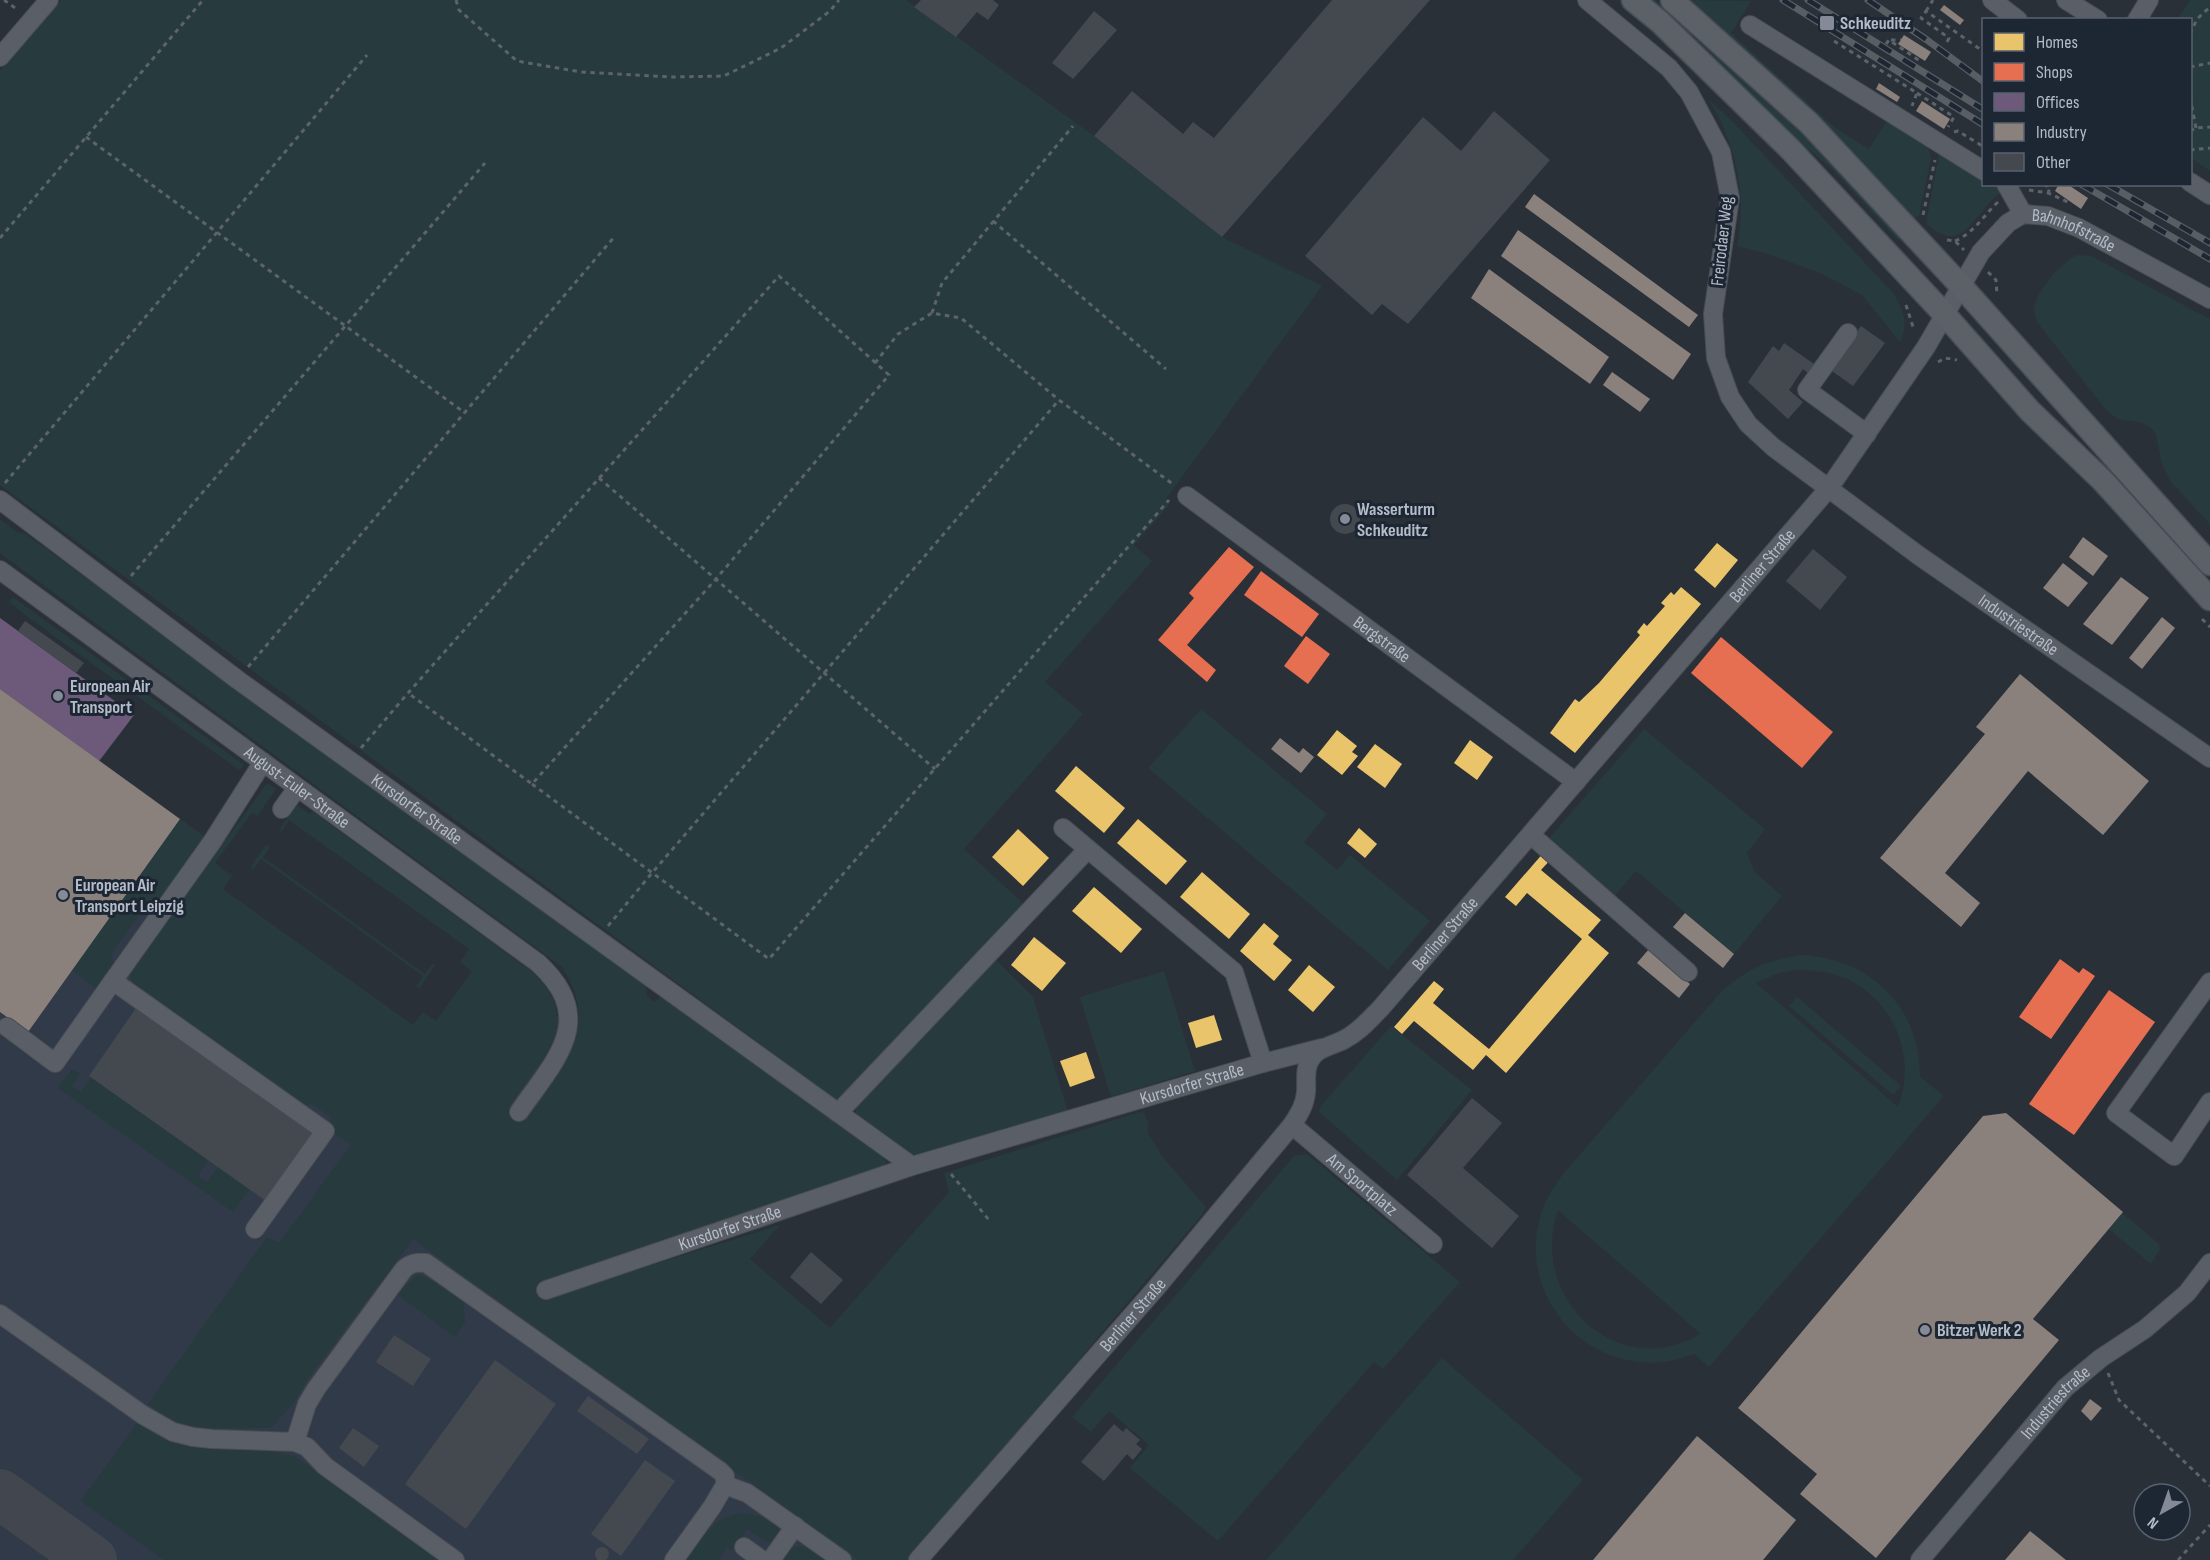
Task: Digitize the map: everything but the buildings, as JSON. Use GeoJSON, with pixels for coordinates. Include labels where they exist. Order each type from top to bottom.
{"type":"FeatureCollection","features":[{"type":"Feature","properties":{"kind":"main road"},"geometry":{"type":"LineString","coordinates":[[1633,0],[1660,22],[1790,149],[1946,316],[2030,411],[2103,481],[2210,599]]}},
{"type":"Feature","properties":{"kind":"main road"},"geometry":{"type":"LineString","coordinates":[[1672,0],[1809,123],[1962,287],[2210,564]]}},
{"type":"Feature","properties":{"kind":"street"},"geometry":{"type":"LineString","coordinates":[[0,57],[49,0]]}},
{"type":"Feature","properties":{"kind":"street","name":"Freirodaer Weg"},"geometry":{"type":"LineString","coordinates":[[1587,0],[1669,68],[1689,92],[1721,153],[1730,198],[1713,314],[1716,358],[1730,397],[1748,424],[1773,447],[1829,488]]}},
{"type":"Feature","properties":{"kind":"street"},"geometry":{"type":"LineString","coordinates":[[1992,0],[2015,18]]}},
{"type":"Feature","properties":{"kind":"street"},"geometry":{"type":"LineString","coordinates":[[2066,0],[2095,18]]}},
{"type":"Feature","properties":{"kind":"street"},"geometry":{"type":"LineString","coordinates":[[2138,18],[2149,0]]}},
{"type":"Feature","properties":{"kind":"street"},"geometry":{"type":"LineString","coordinates":[[1750,25],[1941,139],[1982,170]]}},
{"type":"Feature","properties":{"kind":"street"},"geometry":{"type":"LineString","coordinates":[[2192,183],[2210,195]]}},
{"type":"Feature","properties":{"kind":"street"},"geometry":{"type":"LineString","coordinates":[[2007,186],[2023,214]]}},
{"type":"Feature","properties":{"kind":"street","name":"Bahnhofstraße"},"geometry":{"type":"LineString","coordinates":[[1962,287],[1981,252],[1991,239],[2008,223],[2023,214],[2048,216],[2079,228],[2210,299]]}},
{"type":"Feature","properties":{"kind":"street","name":"Berliner Straße"},"geometry":{"type":"LineString","coordinates":[[918,1560],[1156,1288],[1292,1125],[1302,1109],[1306,1093],[1306,1072],[1310,1059],[1322,1048],[1345,1039],[1362,1027],[1531,835],[1829,488],[1946,316],[1962,287]]}},
{"type":"Feature","properties":{"kind":"street"},"geometry":{"type":"LineString","coordinates":[[1848,333],[1806,390],[1867,434]]}},
{"type":"Feature","properties":{"kind":"street","name":"Industriestraße"},"geometry":{"type":"LineString","coordinates":[[1829,488],[1918,555],[2210,758]]}},
{"type":"Feature","properties":{"kind":"street","name":"Bergstraße"},"geometry":{"type":"LineString","coordinates":[[1187,496],[1576,782]]}},
{"type":"Feature","properties":{"kind":"street","name":"Kursdorfer Straße"},"geometry":{"type":"LineString","coordinates":[[0,500],[238,680],[912,1166]]}},
{"type":"Feature","properties":{"kind":"street","name":"August-Euler-Straße"},"geometry":{"type":"LineString","coordinates":[[0,570],[538,963],[553,977],[562,992],[567,1008],[566,1041],[519,1112]]}},
{"type":"Feature","properties":{"kind":"street"},"geometry":{"type":"LineString","coordinates":[[2,1029],[55,1063],[212,842],[263,762]]}},
{"type":"Feature","properties":{"kind":"street"},"geometry":{"type":"LineString","coordinates":[[282,809],[297,788]]}},
{"type":"Feature","properties":{"kind":"street","name":"Kursdorfer Straße"},"geometry":{"type":"LineString","coordinates":[[1063,828],[1234,972],[1263,1063]]}},
{"type":"Feature","properties":{"kind":"street"},"geometry":{"type":"LineString","coordinates":[[1531,835],[1688,972]]}},
{"type":"Feature","properties":{"kind":"street"},"geometry":{"type":"LineString","coordinates":[[838,1113],[1088,849]]}},
{"type":"Feature","properties":{"kind":"street"},"geometry":{"type":"LineString","coordinates":[[113,981],[325,1131],[255,1229]]}},
{"type":"Feature","properties":{"kind":"street"},"geometry":{"type":"LineString","coordinates":[[2210,982],[2116,1113],[2174,1156],[2210,1102]]}},
{"type":"Feature","properties":{"kind":"street","name":"Kursdorfer Straße"},"geometry":{"type":"LineString","coordinates":[[546,1290],[912,1166],[1263,1063],[1322,1048]]}},
{"type":"Feature","properties":{"kind":"street","name":"Am Sportplatz"},"geometry":{"type":"LineString","coordinates":[[1292,1125],[1433,1244]]}},
{"type":"Feature","properties":{"kind":"street"},"geometry":{"type":"LineString","coordinates":[[295,1442],[307,1404],[316,1389],[404,1269],[417,1262],[426,1263],[725,1476],[725,1485],[712,1507],[674,1560]]}},
{"type":"Feature","properties":{"kind":"street","name":"Industriestraße"},"geometry":{"type":"LineString","coordinates":[[1920,1560],[2061,1392],[2101,1358],[2145,1329],[2187,1293],[2210,1263]]}},
{"type":"Feature","properties":{"kind":"street"},"geometry":{"type":"LineString","coordinates":[[0,1314],[143,1414],[173,1432],[213,1439],[295,1442],[307,1447],[326,1466],[455,1560]]}},
{"type":"Feature","properties":{"kind":"street"},"geometry":{"type":"LineString","coordinates":[[725,1485],[747,1493],[842,1560]]}},
{"type":"Feature","properties":{"kind":"street"},"geometry":{"type":"LineString","coordinates":[[771,1560],[795,1526]]}},
{"type":"Feature","properties":{"kind":"street"},"geometry":{"type":"LineString","coordinates":[[744,1546],[762,1560]]}},
{"type":"Feature","properties":{"kind":"path"},"geometry":{"type":"LineString","coordinates":[[4,0],[20,11]]}},
{"type":"Feature","properties":{"kind":"path"},"geometry":{"type":"LineString","coordinates":[[0,238],[203,0]]}},
{"type":"Feature","properties":{"kind":"path"},"geometry":{"type":"LineString","coordinates":[[456,0],[459,10],[517,61],[581,72],[669,77],[724,76],[781,48],[830,11],[839,0]]}},
{"type":"Feature","properties":{"kind":"path"},"geometry":{"type":"LineString","coordinates":[[1934,0],[1921,18],[1949,38],[1947,42]]}},
{"type":"Feature","properties":{"kind":"path"},"geometry":{"type":"LineString","coordinates":[[2192,30],[2197,19],[2210,7]]}},
{"type":"Feature","properties":{"kind":"path"},"geometry":{"type":"LineString","coordinates":[[1926,11],[1982,51]]}},
{"type":"Feature","properties":{"kind":"path"},"geometry":{"type":"LineString","coordinates":[[1901,40],[1887,42],[1920,60]]}},
{"type":"Feature","properties":{"kind":"path"},"geometry":{"type":"LineString","coordinates":[[1834,41],[1954,117],[1941,139],[1921,223]]}},
{"type":"Feature","properties":{"kind":"path"},"geometry":{"type":"LineString","coordinates":[[0,489],[367,55]]}},
{"type":"Feature","properties":{"kind":"path"},"geometry":{"type":"LineString","coordinates":[[2192,67],[2210,63]]}},
{"type":"Feature","properties":{"kind":"path"},"geometry":{"type":"LineString","coordinates":[[1912,111],[1912,103],[1917,93]]}},
{"type":"Feature","properties":{"kind":"path"},"geometry":{"type":"LineString","coordinates":[[2192,107],[2196,128]]}},
{"type":"Feature","properties":{"kind":"path"},"geometry":{"type":"LineString","coordinates":[[875,363],[898,334],[932,313],[942,283],[1073,126]]}},
{"type":"Feature","properties":{"kind":"path"},"geometry":{"type":"LineString","coordinates":[[2192,130],[2210,127]]}},
{"type":"Feature","properties":{"kind":"path"},"geometry":{"type":"LineString","coordinates":[[1941,139],[1958,131],[1982,146]]}},
{"type":"Feature","properties":{"kind":"path"},"geometry":{"type":"LineString","coordinates":[[86,137],[465,413]]}},
{"type":"Feature","properties":{"kind":"path"},"geometry":{"type":"LineString","coordinates":[[2192,150],[2210,148]]}},
{"type":"Feature","properties":{"kind":"path"},"geometry":{"type":"LineString","coordinates":[[118,591],[485,163]]}},
{"type":"Feature","properties":{"kind":"path"},"geometry":{"type":"LineString","coordinates":[[2047,186],[2050,188],[2048,193]]}},
{"type":"Feature","properties":{"kind":"path"},"geometry":{"type":"LineString","coordinates":[[993,221],[1166,369]]}},
{"type":"Feature","properties":{"kind":"path"},"geometry":{"type":"LineString","coordinates":[[238,680],[615,236]]}},
{"type":"Feature","properties":{"kind":"path"},"geometry":{"type":"LineString","coordinates":[[350,761],[779,276],[889,375],[716,579],[532,784]]}},
{"type":"Feature","properties":{"kind":"path"},"geometry":{"type":"LineString","coordinates":[[932,313],[961,318],[1059,400],[1187,496]]}},
{"type":"Feature","properties":{"kind":"path"},"geometry":{"type":"LineString","coordinates":[[597,940],[1059,400]]}},
{"type":"Feature","properties":{"kind":"path"},"geometry":{"type":"LineString","coordinates":[[600,478],[935,769]]}},
{"type":"Feature","properties":{"kind":"path"},"geometry":{"type":"LineString","coordinates":[[408,693],[769,960],[1170,499],[1187,496]]}},
{"type":"Feature","properties":{"kind":"path"},"geometry":{"type":"LineString","coordinates":[[938,1159],[988,1220]]}},
{"type":"Feature","properties":{"kind":"path"},"geometry":{"type":"LineString","coordinates":[[2101,1358],[2119,1400],[2210,1486]]}},
{"type":"Feature","properties":{"kind":"path"},"geometry":{"type":"LineString","coordinates":[[2178,1560],[2210,1525]]}},
{"type":"Feature","properties":{"kind":"shaded area"},"geometry":{"type":"Polygon","coordinates":[[[0,618],[134,715],[100,761],[220,848],[194,885],[416,1050],[490,966],[605,1051],[468,1244],[904,1560],[0,1560],[0,618]]]}},
{"type":"Feature","properties":{"kind":"green space"},"geometry":{"type":"Polygon","coordinates":[[[61,0],[906,0],[1094,136],[1222,237],[1322,286],[1165,500],[1170,504],[1134,545],[1152,561],[1045,682],[1083,714],[964,849],[1024,904],[838,1101],[0,485],[0,70],[61,0]]]}},
{"type":"Feature","properties":{"kind":"green space"},"geometry":{"type":"Polygon","coordinates":[[[1648,0],[1656,0],[1672,13],[1818,147],[1902,236],[1898,240],[1831,168],[1782,128],[1728,72],[1648,0]]]}},
{"type":"Feature","properties":{"kind":"green space"},"geometry":{"type":"Polygon","coordinates":[[[1686,0],[1751,1],[1731,33],[1834,127],[1869,149],[1888,119],[1927,143],[1931,158],[1919,216],[1913,222],[1686,0]]]}},
{"type":"Feature","properties":{"kind":"green space"},"geometry":{"type":"Polygon","coordinates":[[[2190,0],[2210,0],[2210,171],[2192,159],[2192,18],[2179,18],[2190,0]]]}},
{"type":"Feature","properties":{"kind":"green space"},"geometry":{"type":"Polygon","coordinates":[[[1709,100],[1734,123],[1893,293],[1905,323],[1900,342],[1862,295],[1820,273],[1768,254],[1737,246],[1741,218],[1738,175],[1731,147],[1709,100]]]}},
{"type":"Feature","properties":{"kind":"green space"},"geometry":{"type":"Polygon","coordinates":[[[1940,151],[1982,177],[1982,186],[2000,188],[2000,193],[1967,229],[1959,234],[1950,236],[1939,233],[1926,223],[1940,151]]]}},
{"type":"Feature","properties":{"kind":"green space"},"geometry":{"type":"Polygon","coordinates":[[[2077,255],[2091,256],[2210,319],[2210,524],[2172,483],[2162,465],[2156,434],[2150,427],[2139,422],[2118,419],[2107,411],[2037,322],[2034,308],[2039,294],[2057,270],[2077,255]]]}},
{"type":"Feature","properties":{"kind":"green space"},"geometry":{"type":"Polygon","coordinates":[[[0,519],[17,532],[27,535],[217,673],[222,680],[258,706],[263,706],[647,984],[646,995],[654,1002],[665,993],[879,1151],[885,1160],[889,1172],[537,1283],[548,1293],[549,1297],[780,1225],[750,1259],[830,1328],[949,1192],[944,1173],[1143,1111],[1148,1122],[1148,1133],[1161,1155],[1206,1207],[1201,1216],[909,1560],[858,1560],[413,1239],[309,1377],[295,1401],[271,1428],[192,1426],[168,1418],[148,1404],[267,1237],[279,1243],[351,1145],[326,1127],[332,1118],[310,1102],[304,1110],[134,988],[129,973],[267,783],[276,789],[257,816],[252,813],[215,863],[232,876],[223,889],[413,1025],[423,1012],[436,1021],[472,971],[460,962],[469,949],[289,820],[281,832],[280,829],[296,804],[310,814],[312,811],[531,971],[540,979],[553,998],[557,1029],[548,1052],[510,1105],[527,1118],[570,1055],[578,1027],[579,1013],[571,983],[562,967],[0,553],[0,519]]]}},
{"type":"Feature","properties":{"kind":"green space"},"geometry":{"type":"Polygon","coordinates":[[[13,597],[244,765],[239,770],[28,617],[9,602],[13,597]]]}},
{"type":"Feature","properties":{"kind":"green space"},"geometry":{"type":"Polygon","coordinates":[[[1201,709],[1327,814],[1304,842],[1337,870],[1350,855],[1430,921],[1388,970],[1148,768],[1201,709]]]}},
{"type":"Feature","properties":{"kind":"green space"},"geometry":{"type":"Polygon","coordinates":[[[1644,729],[1765,829],[1747,853],[1754,871],[1782,896],[1734,954],[1636,871],[1612,899],[1546,842],[1644,729]]]}},
{"type":"Feature","properties":{"kind":"green space"},"geometry":{"type":"Polygon","coordinates":[[[180,819],[206,838],[157,906],[144,908],[112,953],[113,967],[97,989],[72,970],[180,819]]]}},
{"type":"Feature","properties":{"kind":"green space"},"geometry":{"type":"Polygon","coordinates":[[[266,845],[271,846],[263,857],[425,974],[433,963],[435,965],[420,988],[416,987],[423,976],[261,859],[253,870],[251,866],[266,845]]]}},
{"type":"Feature","properties":{"kind":"green space"},"geometry":{"type":"Polygon","coordinates":[[[1803,955],[1828,959],[1850,966],[1870,977],[1887,991],[1901,1009],[1911,1029],[1918,1052],[1920,1077],[1944,1096],[1709,1367],[1694,1354],[1661,1362],[1629,1360],[1599,1350],[1574,1332],[1554,1309],[1541,1280],[1536,1248],[1541,1214],[1546,1201],[1569,1167],[1721,992],[1749,971],[1803,955]],[[1797,970],[1779,973],[1756,983],[1898,1107],[1905,1069],[1898,1033],[1889,1016],[1864,989],[1847,979],[1822,972],[1797,970]],[[1558,1210],[1552,1243],[1556,1273],[1568,1301],[1587,1323],[1611,1340],[1639,1348],[1669,1346],[1700,1334],[1700,1333],[1558,1210]]]}},
{"type":"Feature","properties":{"kind":"green space"},"geometry":{"type":"Polygon","coordinates":[[[994,958],[1033,997],[1069,1115],[922,1158],[908,1155],[856,1115],[856,1107],[994,958]]]}},
{"type":"Feature","properties":{"kind":"green space"},"geometry":{"type":"Polygon","coordinates":[[[1164,971],[1195,1071],[1111,1097],[1080,997],[1164,971]]]}},
{"type":"Feature","properties":{"kind":"green space"},"geometry":{"type":"Polygon","coordinates":[[[1797,997],[1901,1086],[1893,1095],[1789,1006],[1797,997]]]}},
{"type":"Feature","properties":{"kind":"green space"},"geometry":{"type":"Polygon","coordinates":[[[1391,1026],[1472,1090],[1397,1180],[1319,1112],[1321,1106],[1391,1026]]]}},
{"type":"Feature","properties":{"kind":"green space"},"geometry":{"type":"Polygon","coordinates":[[[72,1069],[80,1074],[72,1086],[81,1092],[91,1077],[208,1160],[198,1176],[206,1182],[218,1167],[250,1189],[233,1212],[58,1088],[72,1069]]]}},
{"type":"Feature","properties":{"kind":"green space"},"geometry":{"type":"Polygon","coordinates":[[[1307,1154],[1460,1282],[1383,1369],[1374,1362],[1218,1541],[1130,1468],[1149,1445],[1109,1411],[1091,1432],[1072,1417],[1294,1156],[1307,1154]]]}},
{"type":"Feature","properties":{"kind":"green space"},"geometry":{"type":"Polygon","coordinates":[[[2122,1213],[2158,1243],[2160,1249],[2151,1264],[2109,1229],[2122,1213]]]}},
{"type":"Feature","properties":{"kind":"green space"},"geometry":{"type":"Polygon","coordinates":[[[417,1275],[426,1277],[463,1301],[465,1322],[455,1337],[397,1294],[417,1275]]]}},
{"type":"Feature","properties":{"kind":"green space"},"geometry":{"type":"Polygon","coordinates":[[[1442,1358],[1583,1480],[1513,1560],[1266,1560],[1442,1358]]]}},
{"type":"Feature","properties":{"kind":"green space"},"geometry":{"type":"Polygon","coordinates":[[[137,1423],[163,1438],[184,1446],[271,1452],[297,1458],[438,1560],[164,1560],[81,1501],[137,1423]]]}},
{"type":"Feature","properties":{"kind":"green space"},"geometry":{"type":"Polygon","coordinates":[[[743,1513],[760,1516],[778,1527],[781,1535],[776,1543],[767,1542],[747,1529],[732,1550],[727,1547],[718,1560],[687,1560],[716,1523],[732,1515],[743,1513]]]}},
{"type":"Feature","properties":{"kind":"green space"},"geometry":{"type":"Polygon","coordinates":[[[803,1546],[825,1560],[783,1560],[792,1548],[803,1546]]]}},
{"type":"Feature","properties":{"kind":"taxiway"},"geometry":{"type":"LineString","coordinates":[[0,1494],[92,1560]]}},
{"type":"Feature","properties":{"kind":"railway"},"geometry":{"type":"LineString","coordinates":[[1783,0],[1982,124]]}},
{"type":"Feature","properties":{"kind":"railway"},"geometry":{"type":"LineString","coordinates":[[1808,0],[1982,109]]}},
{"type":"Feature","properties":{"kind":"railway"},"geometry":{"type":"LineString","coordinates":[[1868,0],[1982,81]]}},
{"type":"Feature","properties":{"kind":"railway"},"geometry":{"type":"LineString","coordinates":[[2084,186],[2210,259]]}},
{"type":"Feature","properties":{"kind":"railway"},"geometry":{"type":"LineString","coordinates":[[2110,186],[2210,243]]}},
{"type":"Feature","properties":{"kind":"place","name":"Schkeuditz"},"geometry":{"type":"Point","coordinates":[1827,23]}},
{"type":"Feature","properties":{"kind":"place","name":"Wasserturm Schkeuditz"},"geometry":{"type":"Point","coordinates":[1345,519]}},
{"type":"Feature","properties":{"kind":"place","name":"European Air Transport"},"geometry":{"type":"Point","coordinates":[58,696]}},
{"type":"Feature","properties":{"kind":"place","name":"European Air Transport Leipzig"},"geometry":{"type":"Point","coordinates":[63,895]}},
{"type":"Feature","properties":{"kind":"place","name":"Bitzer Werk 2"},"geometry":{"type":"Point","coordinates":[1925,1330]}}]}
